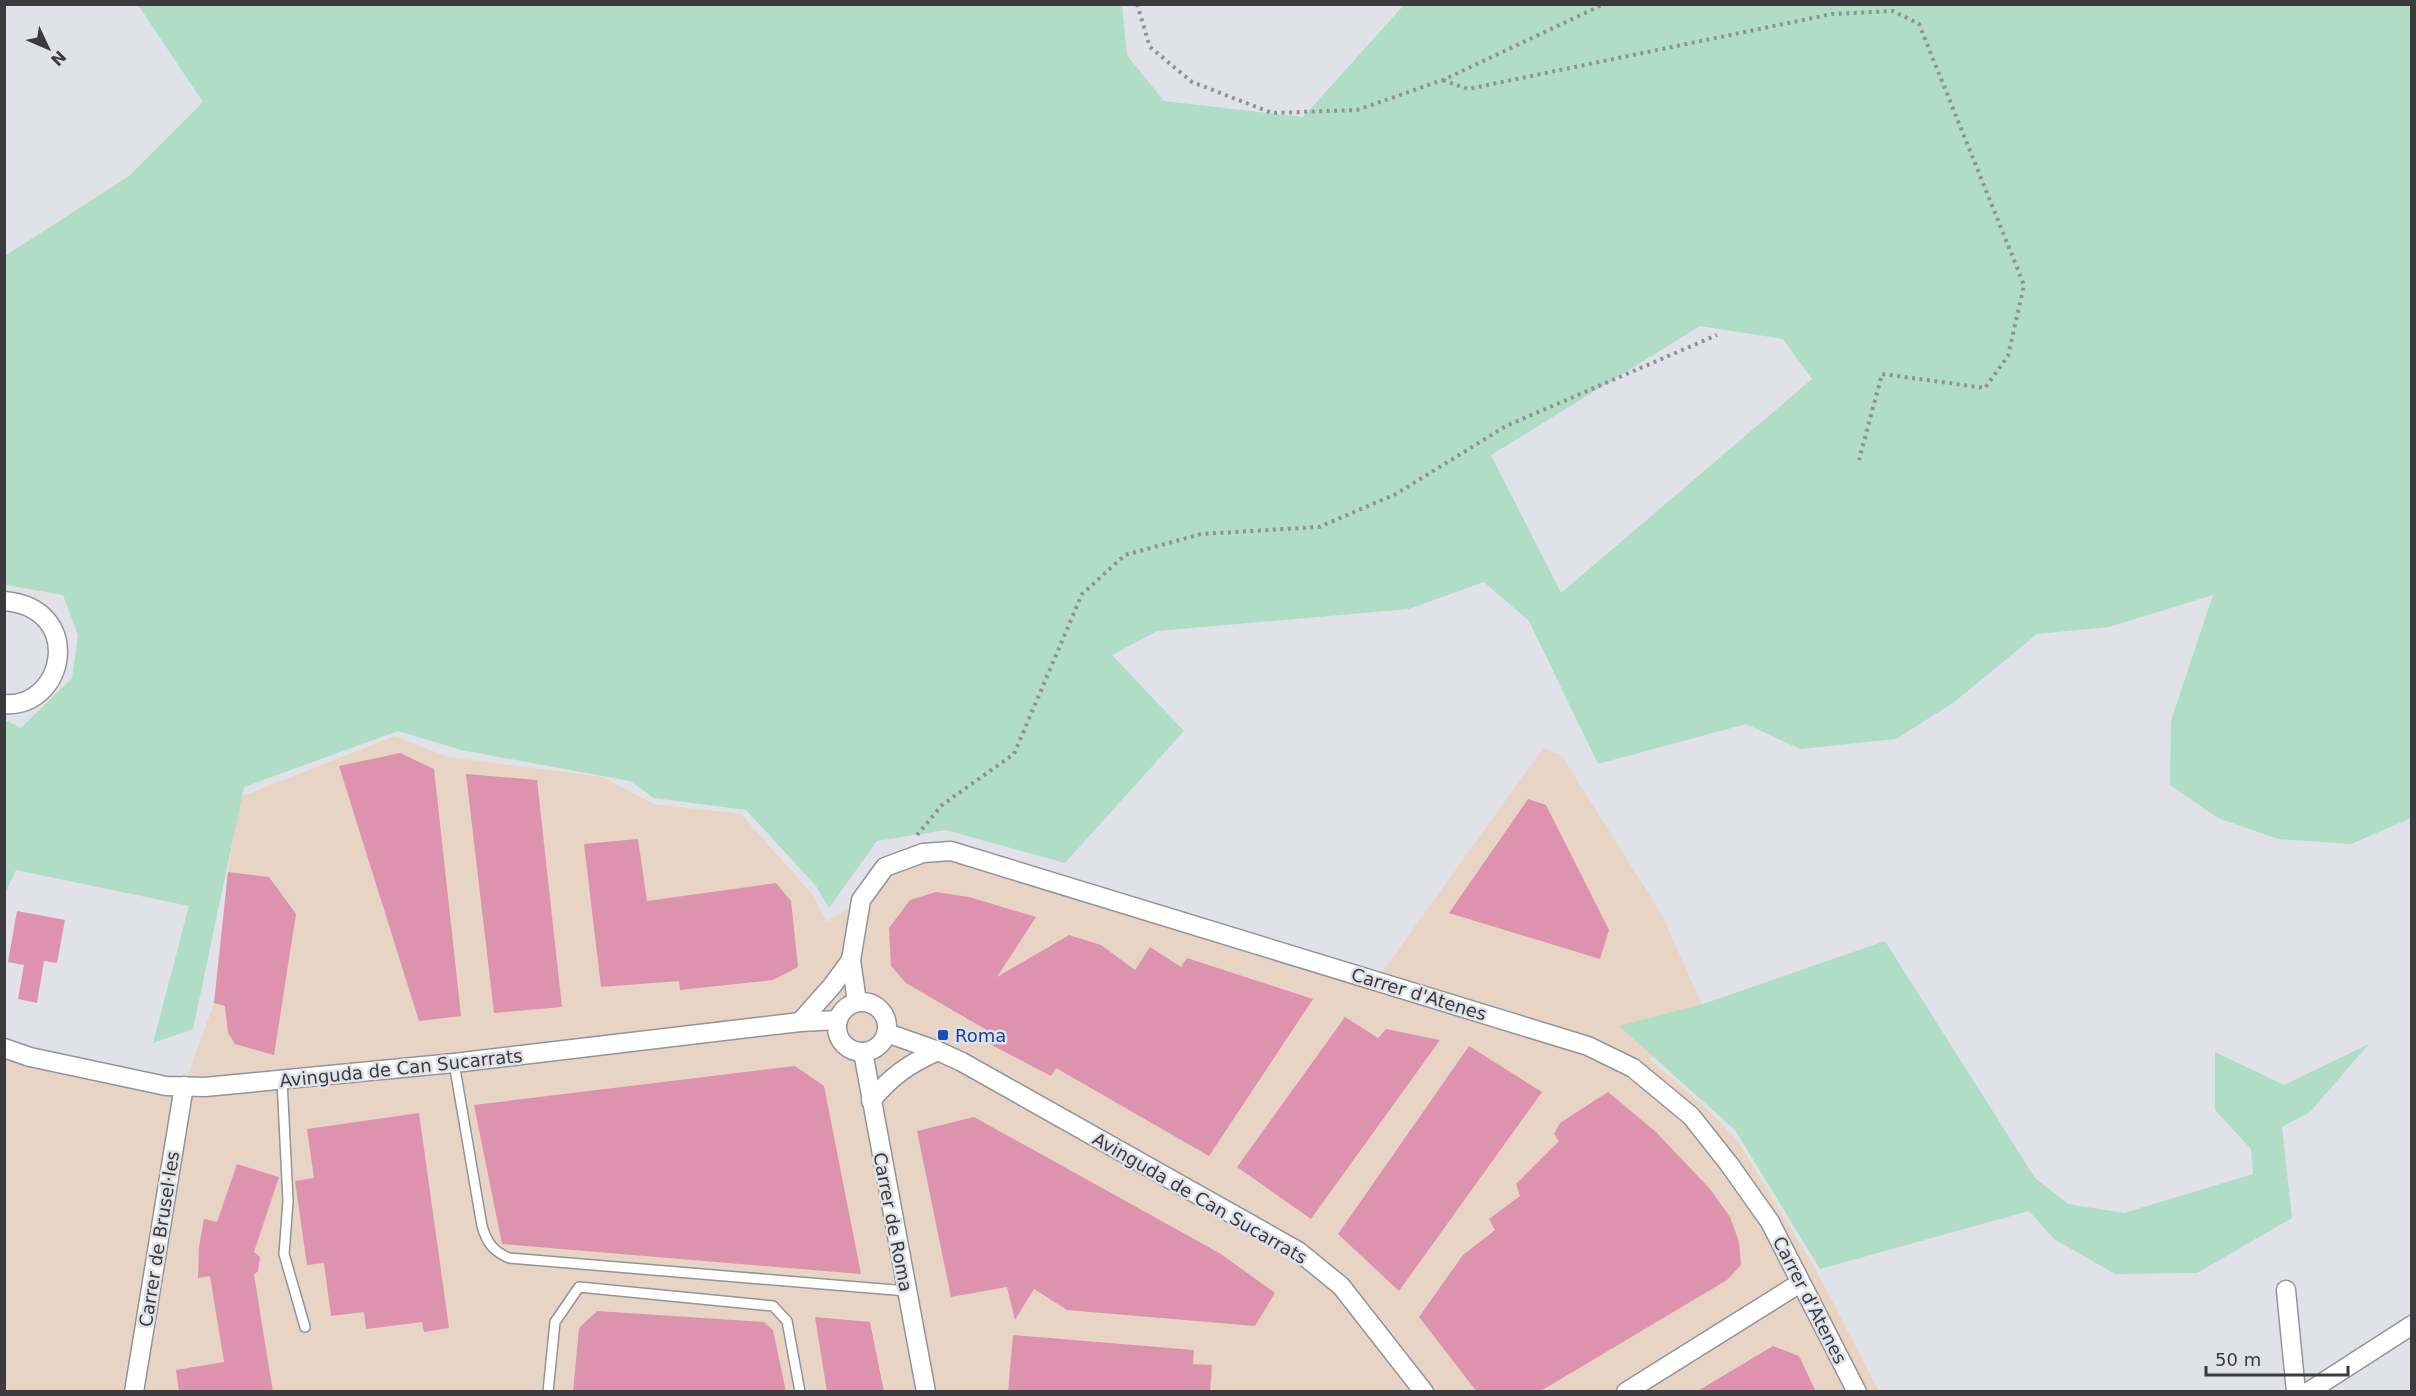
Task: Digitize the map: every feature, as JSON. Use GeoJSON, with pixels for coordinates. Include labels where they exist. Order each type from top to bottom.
{"type":"FeatureCollection","features":[{"type":"Feature","properties":{"kind":"street"},"geometry":{"type":"LineString","coordinates":[[4,601],[23,604],[45,617],[56,634],[59,654],[51,681],[31,698],[4,704]]}},
{"type":"Feature","properties":{"kind":"street","name":"Carrer d'Atenes"},"geometry":{"type":"LineString","coordinates":[[851,960],[861,900],[885,867],[923,853],[951,851],[1588,1046],[1633,1068],[1691,1116],[1729,1164],[1770,1222],[1857,1392]]}},
{"type":"Feature","properties":{"kind":"street"},"geometry":{"type":"LineString","coordinates":[[851,960],[857,1002]]}},
{"type":"Feature","properties":{"kind":"street"},"geometry":{"type":"LineString","coordinates":[[800,1022],[832,986],[851,960]]}},
{"type":"Feature","properties":{"kind":"street"},"geometry":{"type":"LineString","coordinates":[[865,1001],[880,1009],[888,1024],[887,1033],[878,1047],[863,1053],[847,1048],[838,1034],[838,1020],[843,1011],[857,1002],[865,1001]]}},
{"type":"Feature","properties":{"kind":"street","name":"Avinguda de Can Sucarrats"},"geometry":{"type":"LineString","coordinates":[[4,1048],[52,1062],[166,1086],[206,1087],[454,1063],[800,1022],[838,1020]]}},
{"type":"Feature","properties":{"kind":"street","name":"Avinguda de Can Sucarrats"},"geometry":{"type":"LineString","coordinates":[[887,1033],[938,1051],[1298,1251],[1341,1286],[1424,1392]]}},
{"type":"Feature","properties":{"kind":"street"},"geometry":{"type":"LineString","coordinates":[[871,1101],[887,1082],[907,1066],[938,1051]]}},
{"type":"Feature","properties":{"kind":"street","name":"Carrer de Roma"},"geometry":{"type":"LineString","coordinates":[[863,1053],[926,1392]]}},
{"type":"Feature","properties":{"kind":"street","name":"Carrer de Brusel·les"},"geometry":{"type":"LineString","coordinates":[[134,1392],[184,1086]]}},
{"type":"Feature","properties":{"kind":"street"},"geometry":{"type":"LineString","coordinates":[[1626,1392],[1800,1283]]}},
{"type":"Feature","properties":{"kind":"street"},"geometry":{"type":"LineString","coordinates":[[2286,1290],[2296,1392]]}},
{"type":"Feature","properties":{"kind":"street"},"geometry":{"type":"LineString","coordinates":[[2308,1392],[2412,1325]]}},
{"type":"Feature","properties":{"kind":"lane"},"geometry":{"type":"LineString","coordinates":[[454,1063],[482,1226],[487,1242],[496,1252],[508,1258],[907,1291]]}},
{"type":"Feature","properties":{"kind":"lane"},"geometry":{"type":"LineString","coordinates":[[282,1080],[288,1201],[284,1254],[305,1327]]}},
{"type":"Feature","properties":{"kind":"lane"},"geometry":{"type":"LineString","coordinates":[[548,1392],[555,1322],[579,1287],[773,1306],[788,1321],[800,1392]]}},
{"type":"Feature","properties":{"kind":"path"},"geometry":{"type":"LineString","coordinates":[[1137,4],[1150,47],[1192,82],[1272,113],[1357,110],[1443,80],[1604,4]]}},
{"type":"Feature","properties":{"kind":"path"},"geometry":{"type":"LineString","coordinates":[[1443,80],[1468,89],[1832,14],[1893,11],[1919,24],[2024,285],[2007,357],[1985,388],[1882,374],[1859,460]]}},
{"type":"Feature","properties":{"kind":"path"},"geometry":{"type":"LineString","coordinates":[[923,853],[917,836],[942,805],[1014,753],[1082,594],[1125,555],[1201,534],[1319,527],[1396,494],[1506,426],[1717,335]]}},
{"type":"Feature","properties":{"kind":"shaded area"},"geometry":{"type":"Polygon","coordinates":[[[395,736],[448,757],[603,777],[653,804],[741,814],[813,895],[826,922],[861,900],[885,867],[951,851],[1376,981],[1543,748],[1562,756],[1662,915],[1711,1025],[1649,1059],[1706,1108],[1737,1140],[1816,1270],[1879,1391],[5,1392],[5,1048],[184,1086],[214,1003],[228,872],[240,797],[395,736]]]}},
{"type":"Feature","properties":{"kind":"green space"},"geometry":{"type":"Polygon","coordinates":[[[138,5],[1122,5],[1127,55],[1164,101],[1303,117],[1404,5],[2411,5],[2411,818],[2351,844],[2278,839],[2218,818],[2170,785],[2171,721],[2213,595],[2109,627],[2037,634],[1953,703],[1896,739],[1800,749],[1746,724],[1598,764],[1529,621],[1484,582],[1409,609],[1157,631],[1112,655],[1184,731],[1065,863],[946,830],[877,841],[829,908],[816,886],[746,810],[654,798],[630,781],[461,750],[398,731],[244,787],[193,1029],[153,1043],[189,906],[16,870],[4,896],[5,720],[21,728],[72,678],[78,635],[63,595],[5,585],[5,256],[129,176],[203,102],[138,5]],[[1700,326],[1491,455],[1561,593],[1812,379],[1783,339],[1700,326]]]}},
{"type":"Feature","properties":{"kind":"green space"},"geometry":{"type":"Polygon","coordinates":[[[1885,941],[2035,1178],[2068,1204],[2124,1213],[2253,1174],[2251,1149],[2215,1110],[2215,1052],[2284,1085],[2369,1044],[2310,1112],[2282,1127],[2292,1218],[2197,1273],[2115,1274],[2054,1239],[2029,1211],[1820,1269],[1735,1130],[1619,1026],[1703,1004],[1885,941]]]}},
{"type":"Feature","properties":{"kind":"building"},"geometry":{"type":"Polygon","coordinates":[[[400,753],[434,769],[461,1016],[419,1021],[339,766],[400,753]]]}},
{"type":"Feature","properties":{"kind":"building"},"geometry":{"type":"Polygon","coordinates":[[[466,774],[537,780],[562,1007],[494,1013],[466,774]]]}},
{"type":"Feature","properties":{"kind":"building"},"geometry":{"type":"Polygon","coordinates":[[[1528,799],[1546,805],[1609,930],[1600,959],[1449,913],[1528,799]]]}},
{"type":"Feature","properties":{"kind":"building"},"geometry":{"type":"Polygon","coordinates":[[[638,839],[647,901],[776,883],[791,901],[798,967],[773,980],[680,990],[679,981],[601,987],[584,844],[638,839]]]}},
{"type":"Feature","properties":{"kind":"building"},"geometry":{"type":"Polygon","coordinates":[[[228,872],[269,877],[296,914],[274,1055],[235,1044],[228,1033],[225,1006],[214,1003],[228,872]]]}},
{"type":"Feature","properties":{"kind":"building"},"geometry":{"type":"Polygon","coordinates":[[[936,892],[969,897],[1036,917],[997,977],[1069,935],[1101,945],[1135,970],[1150,947],[1181,967],[1187,958],[1313,999],[1209,1156],[1056,1068],[1051,1076],[984,1041],[990,1032],[906,983],[891,966],[889,928],[910,900],[936,892]]]}},
{"type":"Feature","properties":{"kind":"building"},"geometry":{"type":"Polygon","coordinates":[[[17,911],[65,920],[57,963],[44,961],[37,1003],[18,999],[24,965],[8,962],[17,911]]]}},
{"type":"Feature","properties":{"kind":"building"},"geometry":{"type":"Polygon","coordinates":[[[1345,1017],[1378,1038],[1386,1029],[1440,1040],[1311,1219],[1237,1167],[1345,1017]]]}},
{"type":"Feature","properties":{"kind":"building"},"geometry":{"type":"Polygon","coordinates":[[[1469,1046],[1542,1092],[1399,1291],[1338,1234],[1469,1046]]]}},
{"type":"Feature","properties":{"kind":"building"},"geometry":{"type":"Polygon","coordinates":[[[795,1066],[824,1086],[861,1274],[502,1244],[474,1105],[795,1066]]]}},
{"type":"Feature","properties":{"kind":"building"},"geometry":{"type":"Polygon","coordinates":[[[1608,1092],[1656,1132],[1710,1189],[1730,1217],[1739,1242],[1741,1265],[1727,1280],[1539,1392],[1477,1392],[1419,1317],[1463,1255],[1495,1230],[1489,1219],[1520,1196],[1516,1184],[1559,1141],[1554,1134],[1560,1123],[1608,1092]]]}},
{"type":"Feature","properties":{"kind":"building"},"geometry":{"type":"Polygon","coordinates":[[[419,1113],[449,1328],[424,1332],[422,1322],[366,1329],[364,1312],[331,1316],[324,1263],[307,1265],[295,1181],[314,1178],[307,1129],[419,1113]]]}},
{"type":"Feature","properties":{"kind":"building"},"geometry":{"type":"Polygon","coordinates":[[[974,1117],[1221,1254],[1275,1293],[1255,1326],[1067,1310],[1034,1289],[1015,1320],[1007,1287],[951,1297],[917,1131],[974,1117]]]}},
{"type":"Feature","properties":{"kind":"building"},"geometry":{"type":"Polygon","coordinates":[[[237,1164],[279,1177],[254,1252],[260,1257],[258,1271],[254,1275],[273,1392],[179,1392],[176,1370],[224,1362],[210,1276],[198,1278],[199,1247],[204,1219],[217,1222],[237,1164]]]}},
{"type":"Feature","properties":{"kind":"building"},"geometry":{"type":"Polygon","coordinates":[[[597,1311],[764,1322],[773,1330],[786,1392],[573,1392],[579,1328],[597,1311]]]}},
{"type":"Feature","properties":{"kind":"building"},"geometry":{"type":"Polygon","coordinates":[[[815,1317],[870,1322],[884,1392],[827,1392],[815,1317]]]}},
{"type":"Feature","properties":{"kind":"building"},"geometry":{"type":"Polygon","coordinates":[[[1013,1335],[1194,1350],[1193,1364],[1212,1365],[1210,1392],[1008,1392],[1013,1335]]]}},
{"type":"Feature","properties":{"kind":"building"},"geometry":{"type":"Polygon","coordinates":[[[1773,1346],[1799,1356],[1816,1392],[1696,1392],[1773,1346]]]}},
{"type":"Feature","properties":{"kind":"place","name":"Roma"},"geometry":{"type":"Point","coordinates":[943,1035]}}]}
